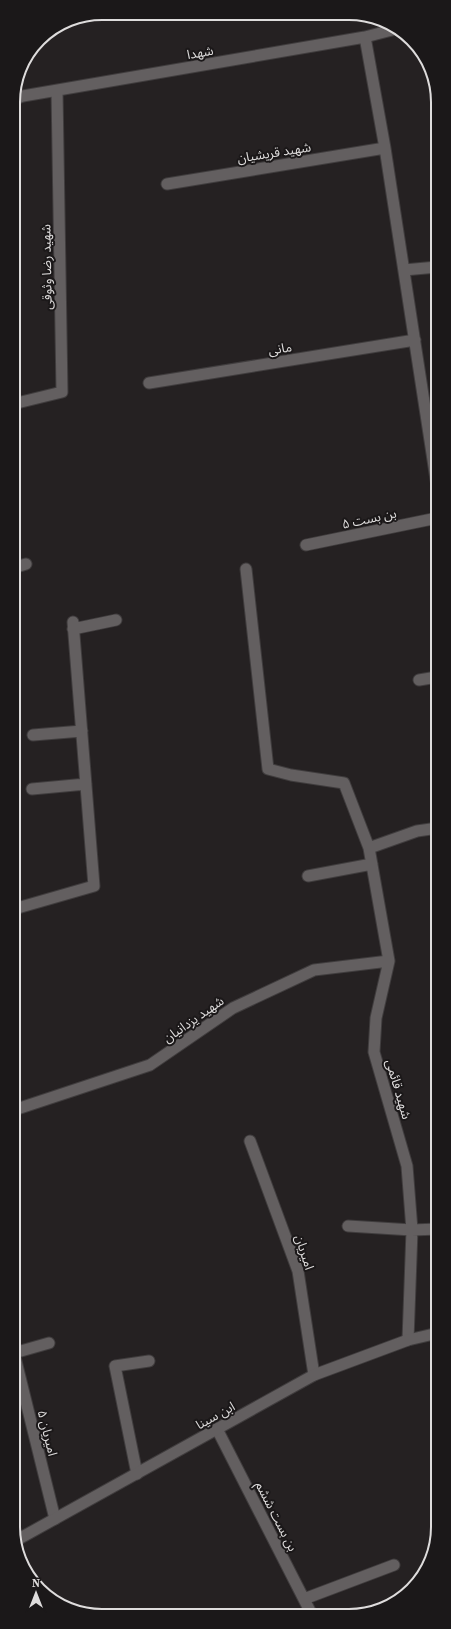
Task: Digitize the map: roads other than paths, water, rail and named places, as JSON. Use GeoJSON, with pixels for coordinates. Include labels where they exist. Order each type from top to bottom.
{"type":"FeatureCollection","features":[{"type":"Feature","properties":{"kind":"street","name":"شهدا"},"geometry":{"type":"LineString","coordinates":[[20,97],[365,37],[389,31]]}},
{"type":"Feature","properties":{"kind":"street"},"geometry":{"type":"LineString","coordinates":[[365,37],[385,148],[431,446]]}},
{"type":"Feature","properties":{"kind":"street","name":"شهید رضا وثوقی"},"geometry":{"type":"LineString","coordinates":[[20,402],[62,392],[57,91]]}},
{"type":"Feature","properties":{"kind":"street","name":"شهید قریشیان"},"geometry":{"type":"LineString","coordinates":[[167,184],[385,148]]}},
{"type":"Feature","properties":{"kind":"street"},"geometry":{"type":"LineString","coordinates":[[404,270],[431,268]]}},
{"type":"Feature","properties":{"kind":"street","name":"مانی"},"geometry":{"type":"LineString","coordinates":[[149,383],[415,340]]}},
{"type":"Feature","properties":{"kind":"street","name":"بن بست ۵"},"geometry":{"type":"LineString","coordinates":[[306,545],[431,519]]}},
{"type":"Feature","properties":{"kind":"street"},"geometry":{"type":"LineString","coordinates":[[20,566],[26,564]]}},
{"type":"Feature","properties":{"kind":"street","name":"شهید قائمی"},"geometry":{"type":"LineString","coordinates":[[246,569],[268,769],[291,775],[344,783],[369,848],[389,961],[376,1018],[374,1052],[407,1166],[412,1230],[408,1340]]}},
{"type":"Feature","properties":{"kind":"street"},"geometry":{"type":"LineString","coordinates":[[20,907],[94,886],[73,626],[116,620]]}},
{"type":"Feature","properties":{"kind":"street"},"geometry":{"type":"LineString","coordinates":[[419,680],[431,678]]}},
{"type":"Feature","properties":{"kind":"street"},"geometry":{"type":"LineString","coordinates":[[33,735],[82,731]]}},
{"type":"Feature","properties":{"kind":"street"},"geometry":{"type":"LineString","coordinates":[[32,789],[86,784]]}},
{"type":"Feature","properties":{"kind":"street"},"geometry":{"type":"LineString","coordinates":[[369,848],[417,831],[431,829]]}},
{"type":"Feature","properties":{"kind":"street"},"geometry":{"type":"LineString","coordinates":[[308,876],[372,864]]}},
{"type":"Feature","properties":{"kind":"street","name":"شهید یزدانیان"},"geometry":{"type":"LineString","coordinates":[[20,1108],[150,1065],[233,1008],[314,970],[389,961]]}},
{"type":"Feature","properties":{"kind":"street","name":"امیریان"},"geometry":{"type":"LineString","coordinates":[[250,1141],[298,1271],[314,1376]]}},
{"type":"Feature","properties":{"kind":"street"},"geometry":{"type":"LineString","coordinates":[[348,1226],[412,1230],[431,1229]]}},
{"type":"Feature","properties":{"kind":"street","name":"ابن سینا"},"geometry":{"type":"LineString","coordinates":[[21,1538],[314,1376],[408,1340],[431,1335]]}},
{"type":"Feature","properties":{"kind":"street","name":"امیریان ۵"},"geometry":{"type":"LineString","coordinates":[[20,1351],[50,1343]]}},
{"type":"Feature","properties":{"kind":"street"},"geometry":{"type":"LineString","coordinates":[[136,1474],[115,1366],[149,1361]]}},
{"type":"Feature","properties":{"kind":"street","name":"امیریان ۵"},"geometry":{"type":"LineString","coordinates":[[20,1377],[55,1519]]}},
{"type":"Feature","properties":{"kind":"street","name":"بن بست ششم"},"geometry":{"type":"LineString","coordinates":[[217,1430],[309,1609]]}},
{"type":"Feature","properties":{"kind":"street"},"geometry":{"type":"LineString","coordinates":[[304,1599],[394,1565]]}}]}
